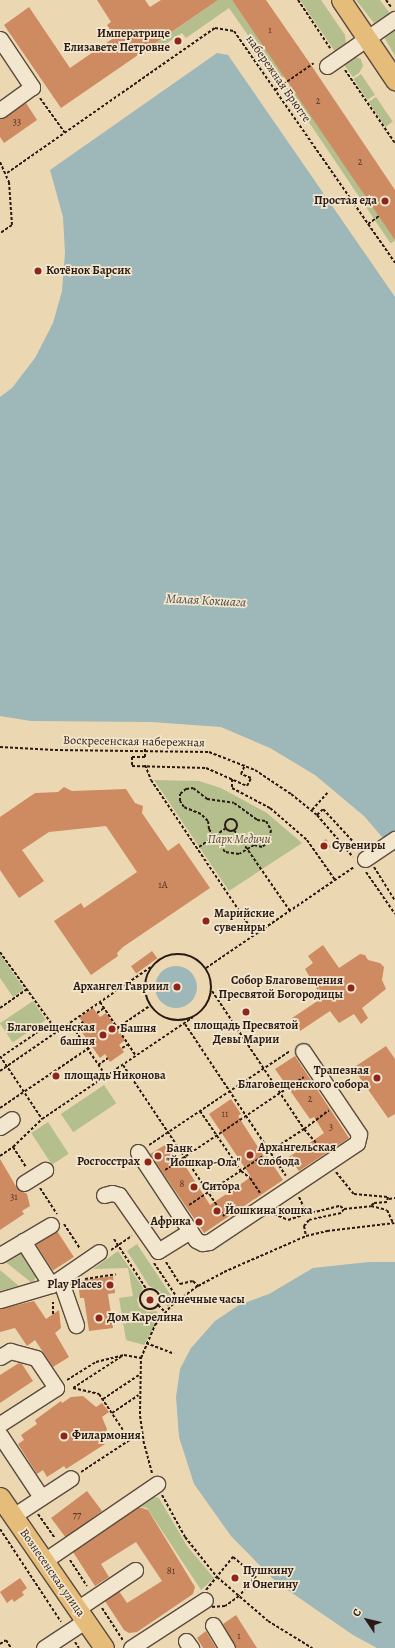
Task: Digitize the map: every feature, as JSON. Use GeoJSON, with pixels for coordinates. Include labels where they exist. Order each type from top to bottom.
{"type":"FeatureCollection","features":[{"type":"Feature","properties":{"kind":"main road"},"geometry":{"type":"LineString","coordinates":[[341,0],[395,80]]}},
{"type":"Feature","properties":{"kind":"main road","name":"Вознесенская улица"},"geometry":{"type":"LineString","coordinates":[[0,1497],[104,1648]]}},
{"type":"Feature","properties":{"kind":"street"},"geometry":{"type":"LineString","coordinates":[[326,63],[395,19]]}},
{"type":"Feature","properties":{"kind":"street"},"geometry":{"type":"LineString","coordinates":[[0,39],[32,87],[0,110]]}},
{"type":"Feature","properties":{"kind":"street"},"geometry":{"type":"LineString","coordinates":[[367,859],[395,839]]}},
{"type":"Feature","properties":{"kind":"street"},"geometry":{"type":"LineString","coordinates":[[138,1152],[196,1240],[206,1243],[329,1162],[359,1140],[358,1134],[303,1051]]}},
{"type":"Feature","properties":{"kind":"street"},"geometry":{"type":"LineString","coordinates":[[104,1195],[112,1193],[119,1195],[155,1256],[190,1231]]}},
{"type":"Feature","properties":{"kind":"street"},"geometry":{"type":"LineString","coordinates":[[0,1255],[51,1225]]}},
{"type":"Feature","properties":{"kind":"street"},"geometry":{"type":"LineString","coordinates":[[23,1241],[58,1282],[76,1325]]}},
{"type":"Feature","properties":{"kind":"street"},"geometry":{"type":"LineString","coordinates":[[0,1300],[58,1282],[94,1256]]}},
{"type":"Feature","properties":{"kind":"street"},"geometry":{"type":"LineString","coordinates":[[0,1357],[10,1351],[36,1358],[56,1388],[0,1424]]}},
{"type":"Feature","properties":{"kind":"street"},"geometry":{"type":"LineString","coordinates":[[0,1435],[41,1497]]}},
{"type":"Feature","properties":{"kind":"street"},"geometry":{"type":"LineString","coordinates":[[13,1516],[71,1478]]}},
{"type":"Feature","properties":{"kind":"street"},"geometry":{"type":"LineString","coordinates":[[44,1561],[157,1484]]}},
{"type":"Feature","properties":{"kind":"street"},"geometry":{"type":"LineString","coordinates":[[44,1648],[68,1632],[81,1615],[135,1570]]}},
{"type":"Feature","properties":{"kind":"street"},"geometry":{"type":"LineString","coordinates":[[131,1648],[205,1600]]}},
{"type":"Feature","properties":{"kind":"street"},"geometry":{"type":"LineString","coordinates":[[213,1624],[228,1648]]}},
{"type":"Feature","properties":{"kind":"path"},"geometry":{"type":"LineString","coordinates":[[298,0],[326,63],[395,143]]}},
{"type":"Feature","properties":{"kind":"path","name":"набережная Брюгге"},"geometry":{"type":"LineString","coordinates":[[7,172],[215,28],[234,31],[395,263]]}},
{"type":"Feature","properties":{"kind":"path"},"geometry":{"type":"LineString","coordinates":[[275,90],[326,63]]}},
{"type":"Feature","properties":{"kind":"path"},"geometry":{"type":"LineString","coordinates":[[32,87],[65,133]]}},
{"type":"Feature","properties":{"kind":"path"},"geometry":{"type":"LineString","coordinates":[[0,162],[7,172],[12,225],[0,233]]}},
{"type":"Feature","properties":{"kind":"path"},"geometry":{"type":"LineString","coordinates":[[368,224],[379,216]]}},
{"type":"Feature","properties":{"kind":"path","name":"Воскресенская набережная"},"geometry":{"type":"LineString","coordinates":[[0,747],[55,750],[145,749],[209,752],[245,765],[285,790],[312,810],[334,833]]}},
{"type":"Feature","properties":{"kind":"path"},"geometry":{"type":"LineString","coordinates":[[145,749],[144,757],[132,757],[132,766],[145,765],[206,768],[247,786],[251,778],[241,774],[245,765]]}},
{"type":"Feature","properties":{"kind":"path"},"geometry":{"type":"LineString","coordinates":[[145,765],[152,780],[255,934]]}},
{"type":"Feature","properties":{"kind":"path"},"geometry":{"type":"LineString","coordinates":[[232,779],[232,788],[270,808],[307,840],[335,880]]}},
{"type":"Feature","properties":{"kind":"path"},"geometry":{"type":"LineString","coordinates":[[193,788],[213,801],[234,803],[257,820],[266,822],[271,830],[269,841],[262,847],[254,845],[247,849],[239,854],[230,855],[225,852],[209,829],[208,821],[201,814],[184,806],[180,801],[180,794],[186,789],[193,788]]}},
{"type":"Feature","properties":{"kind":"path"},"geometry":{"type":"LineString","coordinates":[[312,810],[329,791]]}},
{"type":"Feature","properties":{"kind":"path"},"geometry":{"type":"LineString","coordinates":[[317,815],[323,809],[367,859],[395,900]]}},
{"type":"Feature","properties":{"kind":"path"},"geometry":{"type":"LineString","coordinates":[[226,829],[224,824],[232,819],[237,826],[234,830]]}},
{"type":"Feature","properties":{"kind":"path"},"geometry":{"type":"LineString","coordinates":[[199,847],[226,829],[234,830],[290,910]]}},
{"type":"Feature","properties":{"kind":"path"},"geometry":{"type":"LineString","coordinates":[[206,968],[367,859]]}},
{"type":"Feature","properties":{"kind":"path"},"geometry":{"type":"LineString","coordinates":[[379,889],[395,914]]}},
{"type":"Feature","properties":{"kind":"path"},"geometry":{"type":"LineString","coordinates":[[0,952],[51,1023],[0,1057],[42,1119]]}},
{"type":"Feature","properties":{"kind":"path"},"geometry":{"type":"LineString","coordinates":[[0,1071],[167,956],[181,954],[199,960],[206,968],[212,991],[304,1129],[315,1140],[347,1188],[354,1194],[363,1197],[383,1195],[389,1199]]}},
{"type":"Feature","properties":{"kind":"path"},"geometry":{"type":"LineString","coordinates":[[151,967],[145,988],[150,1006],[157,1013],[174,1021],[193,1018]]}},
{"type":"Feature","properties":{"kind":"path"},"geometry":{"type":"LineString","coordinates":[[0,1008],[27,990]]}},
{"type":"Feature","properties":{"kind":"path"},"geometry":{"type":"LineString","coordinates":[[0,1156],[13,1147],[42,1119],[193,1018],[208,1004],[212,991]]}},
{"type":"Feature","properties":{"kind":"path"},"geometry":{"type":"LineString","coordinates":[[100,1002],[136,1056]]}},
{"type":"Feature","properties":{"kind":"path"},"geometry":{"type":"LineString","coordinates":[[117,1028],[150,1006]]}},
{"type":"Feature","properties":{"kind":"path"},"geometry":{"type":"LineString","coordinates":[[97,1013],[104,1008]]}},
{"type":"Feature","properties":{"kind":"path"},"geometry":{"type":"LineString","coordinates":[[73,1028],[83,1022]]}},
{"type":"Feature","properties":{"kind":"path"},"geometry":{"type":"LineString","coordinates":[[70,1023],[106,1076]]}},
{"type":"Feature","properties":{"kind":"path"},"geometry":{"type":"LineString","coordinates":[[184,1024],[293,1186],[306,1214]]}},
{"type":"Feature","properties":{"kind":"path"},"geometry":{"type":"LineString","coordinates":[[122,1048],[129,1044]]}},
{"type":"Feature","properties":{"kind":"path"},"geometry":{"type":"LineString","coordinates":[[0,1108],[92,1046]]}},
{"type":"Feature","properties":{"kind":"path"},"geometry":{"type":"LineString","coordinates":[[138,1152],[294,1049],[303,1051]]}},
{"type":"Feature","properties":{"kind":"path"},"geometry":{"type":"LineString","coordinates":[[98,1065],[108,1058]]}},
{"type":"Feature","properties":{"kind":"path"},"geometry":{"type":"LineString","coordinates":[[123,1064],[231,1227]]}},
{"type":"Feature","properties":{"kind":"path"},"geometry":{"type":"LineString","coordinates":[[155,1177],[315,1069]]}},
{"type":"Feature","properties":{"kind":"path"},"geometry":{"type":"LineString","coordinates":[[178,1213],[304,1129],[338,1104]]}},
{"type":"Feature","properties":{"kind":"path"},"geometry":{"type":"LineString","coordinates":[[200,1111],[240,1171],[250,1178],[274,1215],[284,1220],[340,1206],[344,1209],[371,1206],[387,1210],[394,1223],[306,1236],[267,1251],[198,1286],[178,1299],[165,1312],[146,1343],[141,1358],[139,1395],[142,1432],[157,1484],[185,1537],[217,1577],[268,1621],[312,1648]]}},
{"type":"Feature","properties":{"kind":"path"},"geometry":{"type":"LineString","coordinates":[[13,1147],[94,1256]]}},
{"type":"Feature","properties":{"kind":"path"},"geometry":{"type":"LineString","coordinates":[[371,1206],[374,1203],[386,1202],[389,1199],[395,1198]]}},
{"type":"Feature","properties":{"kind":"path"},"geometry":{"type":"LineString","coordinates":[[306,1236],[304,1226],[309,1220],[341,1213],[344,1209]]}},
{"type":"Feature","properties":{"kind":"path"},"geometry":{"type":"LineString","coordinates":[[114,1239],[147,1290]]}},
{"type":"Feature","properties":{"kind":"path"},"geometry":{"type":"LineString","coordinates":[[155,1256],[180,1284],[193,1281],[198,1286]]}},
{"type":"Feature","properties":{"kind":"path"},"geometry":{"type":"LineString","coordinates":[[155,1256],[178,1299]]}},
{"type":"Feature","properties":{"kind":"path"},"geometry":{"type":"LineString","coordinates":[[58,1282],[116,1274]]}},
{"type":"Feature","properties":{"kind":"path"},"geometry":{"type":"LineString","coordinates":[[147,1290],[153,1290],[159,1295],[158,1306],[148,1309],[142,1304],[141,1297],[147,1290]]}},
{"type":"Feature","properties":{"kind":"path"},"geometry":{"type":"LineString","coordinates":[[158,1306],[165,1312]]}},
{"type":"Feature","properties":{"kind":"path"},"geometry":{"type":"LineString","coordinates":[[146,1343],[174,1354]]}},
{"type":"Feature","properties":{"kind":"path"},"geometry":{"type":"LineString","coordinates":[[56,1388],[96,1362],[124,1355],[141,1358]]}},
{"type":"Feature","properties":{"kind":"path"},"geometry":{"type":"LineString","coordinates":[[124,1355],[73,1388],[99,1394],[124,1430]]}},
{"type":"Feature","properties":{"kind":"path"},"geometry":{"type":"LineString","coordinates":[[103,1400],[139,1375]]}},
{"type":"Feature","properties":{"kind":"path"},"geometry":{"type":"LineString","coordinates":[[112,1413],[139,1395]]}},
{"type":"Feature","properties":{"kind":"path"},"geometry":{"type":"LineString","coordinates":[[71,1478],[142,1432]]}},
{"type":"Feature","properties":{"kind":"path"},"geometry":{"type":"LineString","coordinates":[[0,1529],[79,1648]]}},
{"type":"Feature","properties":{"kind":"path"},"geometry":{"type":"LineString","coordinates":[[217,1577],[233,1557],[256,1576],[239,1596]]}},
{"type":"Feature","properties":{"kind":"path"},"geometry":{"type":"LineString","coordinates":[[0,1644],[6,1640],[11,1648]]}},
{"type":"Feature","properties":{"kind":"green space"},"geometry":{"type":"Polygon","coordinates":[[[218,0],[232,0],[285,76],[279,80],[229,8],[186,38],[182,33],[157,50],[153,45],[218,0]]]}},
{"type":"Feature","properties":{"kind":"green space"},"geometry":{"type":"Polygon","coordinates":[[[300,0],[321,0],[345,35],[346,45],[336,53],[300,0]]]}},
{"type":"Feature","properties":{"kind":"green space"},"geometry":{"type":"Polygon","coordinates":[[[356,0],[380,0],[391,15],[374,23],[356,0]]]}},
{"type":"Feature","properties":{"kind":"green space"},"geometry":{"type":"Polygon","coordinates":[[[395,25],[395,56],[384,37],[395,25]]]}},
{"type":"Feature","properties":{"kind":"green space"},"geometry":{"type":"Polygon","coordinates":[[[353,56],[361,59],[363,66],[359,73],[353,77],[342,62],[353,56]]]}},
{"type":"Feature","properties":{"kind":"green space"},"geometry":{"type":"Polygon","coordinates":[[[361,74],[375,95],[368,100],[354,79],[361,74]]]}},
{"type":"Feature","properties":{"kind":"green space"},"geometry":{"type":"Polygon","coordinates":[[[291,85],[395,239],[391,243],[286,88],[291,85]]]}},
{"type":"Feature","properties":{"kind":"green space"},"geometry":{"type":"Polygon","coordinates":[[[376,97],[393,122],[385,127],[369,102],[376,97]]]}},
{"type":"Feature","properties":{"kind":"green space","name":"Парк Медичи"},"geometry":{"type":"Polygon","coordinates":[[[154,780],[199,781],[221,788],[267,813],[302,843],[229,891],[154,780]]]}},
{"type":"Feature","properties":{"kind":"green space"},"geometry":{"type":"Polygon","coordinates":[[[0,954],[24,989],[13,997],[0,978],[0,954]]]}},
{"type":"Feature","properties":{"kind":"green space"},"geometry":{"type":"Polygon","coordinates":[[[33,1001],[46,1020],[13,1042],[0,1023],[33,1001]]]}},
{"type":"Feature","properties":{"kind":"green space"},"geometry":{"type":"Polygon","coordinates":[[[104,1085],[116,1103],[73,1132],[61,1114],[104,1085]]]}},
{"type":"Feature","properties":{"kind":"green space"},"geometry":{"type":"Polygon","coordinates":[[[48,1122],[69,1154],[52,1165],[31,1133],[48,1122]]]}},
{"type":"Feature","properties":{"kind":"green space"},"geometry":{"type":"Polygon","coordinates":[[[137,1244],[174,1300],[168,1307],[163,1302],[160,1291],[149,1286],[127,1251],[137,1244]]]}},
{"type":"Feature","properties":{"kind":"green space"},"geometry":{"type":"Polygon","coordinates":[[[23,1251],[39,1273],[32,1283],[3,1260],[16,1252],[23,1251]]]}},
{"type":"Feature","properties":{"kind":"green space"},"geometry":{"type":"Polygon","coordinates":[[[118,1251],[143,1288],[137,1300],[139,1307],[147,1312],[156,1311],[161,1316],[144,1345],[126,1340],[119,1298],[133,1296],[128,1268],[93,1269],[118,1251]]]}},
{"type":"Feature","properties":{"kind":"green space"},"geometry":{"type":"Polygon","coordinates":[[[0,1270],[19,1286],[0,1291],[0,1270]]]}},
{"type":"Feature","properties":{"kind":"green space"},"geometry":{"type":"Polygon","coordinates":[[[152,1496],[159,1498],[187,1546],[214,1578],[201,1590],[147,1508],[137,1506],[152,1496]]]}},
{"type":"Feature","properties":{"kind":"water","name":"Малая Кокшага"},"geometry":{"type":"Polygon","coordinates":[[[217,53],[228,55],[395,297],[395,852],[364,816],[315,775],[270,748],[221,727],[151,722],[31,721],[0,716],[0,397],[12,388],[35,358],[53,323],[62,291],[65,253],[63,217],[50,170],[217,53]]]}},
{"type":"Feature","properties":{"kind":"water"},"geometry":{"type":"Polygon","coordinates":[[[172,966],[180,966],[188,969],[194,975],[197,987],[194,999],[188,1005],[180,1008],[172,1008],[164,1005],[158,999],[155,991],[155,983],[158,975],[164,969],[172,966]]]}},
{"type":"Feature","properties":{"kind":"water"},"geometry":{"type":"Polygon","coordinates":[[[369,1262],[395,1262],[395,1648],[377,1648],[353,1635],[276,1582],[231,1536],[194,1484],[179,1437],[176,1397],[180,1369],[191,1348],[215,1321],[239,1305],[269,1294],[313,1268],[369,1262]]]}},
{"type":"Feature","properties":{"kind":"building"},"geometry":{"type":"Polygon","coordinates":[[[97,0],[145,0],[150,7],[161,0],[218,0],[61,108],[4,25],[29,7],[70,68],[115,37],[107,25],[111,22],[97,0]]]}},
{"type":"Feature","properties":{"kind":"building"},"geometry":{"type":"Polygon","coordinates":[[[232,0],[266,0],[311,65],[395,190],[395,240],[232,0]]]}},
{"type":"Feature","properties":{"kind":"building"},"geometry":{"type":"Polygon","coordinates":[[[26,103],[37,120],[4,143],[0,137],[0,119],[26,103]]]}},
{"type":"Feature","properties":{"kind":"building"},"geometry":{"type":"Polygon","coordinates":[[[64,787],[72,791],[126,789],[135,803],[143,806],[142,813],[168,851],[179,843],[210,888],[123,947],[117,953],[118,956],[91,975],[54,921],[81,903],[84,908],[137,872],[106,826],[49,832],[22,850],[44,881],[19,898],[0,870],[0,817],[35,793],[58,792],[64,787]]]}},
{"type":"Feature","properties":{"kind":"building","name":"Сувениры"},"geometry":{"type":"Polygon","coordinates":[[[326,839],[331,847],[323,851],[318,844],[326,839]]]}},
{"type":"Feature","properties":{"kind":"building","name":"Собор Благовещения Пресвятой Богородицы"},"geometry":{"type":"Polygon","coordinates":[[[323,945],[339,968],[360,954],[365,955],[368,960],[380,963],[384,967],[382,980],[386,989],[362,1008],[368,1018],[361,1024],[354,1014],[339,1023],[330,1011],[300,1031],[292,1018],[322,998],[305,969],[313,963],[308,956],[323,945]]]}},
{"type":"Feature","properties":{"kind":"building"},"geometry":{"type":"Polygon","coordinates":[[[152,951],[157,958],[136,974],[131,966],[152,951]]]}},
{"type":"Feature","properties":{"kind":"building","name":"Благовещенская башня"},"geometry":{"type":"Polygon","coordinates":[[[93,1008],[100,1017],[106,1013],[125,1040],[119,1045],[124,1052],[110,1062],[105,1054],[100,1058],[81,1031],[86,1027],[79,1017],[93,1008]]]}},
{"type":"Feature","properties":{"kind":"building","name":"Трапезная Благовещенского собора"},"geometry":{"type":"Polygon","coordinates":[[[386,1046],[395,1059],[395,1114],[388,1118],[353,1068],[386,1046]]]}},
{"type":"Feature","properties":{"kind":"building"},"geometry":{"type":"Polygon","coordinates":[[[295,1056],[349,1138],[299,1171],[289,1157],[324,1133],[314,1117],[310,1119],[275,1069],[295,1056]]]}},
{"type":"Feature","properties":{"kind":"building"},"geometry":{"type":"Polygon","coordinates":[[[231,1099],[241,1114],[238,1116],[265,1158],[267,1156],[283,1180],[204,1233],[150,1154],[170,1142],[210,1205],[251,1177],[209,1114],[231,1099]]]}},
{"type":"Feature","properties":{"kind":"building"},"geometry":{"type":"Polygon","coordinates":[[[0,1159],[17,1188],[27,1194],[30,1206],[22,1211],[24,1214],[0,1230],[0,1159]]]}},
{"type":"Feature","properties":{"kind":"building"},"geometry":{"type":"Polygon","coordinates":[[[57,1231],[74,1257],[53,1271],[36,1245],[57,1231]]]}},
{"type":"Feature","properties":{"kind":"building"},"geometry":{"type":"Polygon","coordinates":[[[113,1276],[115,1293],[108,1294],[113,1328],[89,1331],[84,1298],[80,1298],[78,1281],[113,1276]]]}},
{"type":"Feature","properties":{"kind":"building"},"geometry":{"type":"Polygon","coordinates":[[[34,1301],[46,1319],[59,1310],[61,1328],[55,1333],[69,1357],[53,1367],[35,1340],[27,1346],[15,1328],[0,1332],[0,1309],[34,1301]]]}},
{"type":"Feature","properties":{"kind":"building"},"geometry":{"type":"Polygon","coordinates":[[[19,1363],[22,1364],[33,1381],[0,1403],[0,1375],[19,1363]]]}},
{"type":"Feature","properties":{"kind":"building","name":"Филармония"},"geometry":{"type":"Polygon","coordinates":[[[83,1396],[96,1407],[102,1403],[109,1412],[102,1417],[107,1429],[103,1441],[105,1444],[66,1469],[64,1466],[47,1477],[43,1470],[37,1474],[18,1444],[24,1440],[21,1435],[37,1424],[35,1420],[61,1401],[62,1403],[71,1397],[83,1396]]]}},
{"type":"Feature","properties":{"kind":"building"},"geometry":{"type":"Polygon","coordinates":[[[87,1491],[102,1511],[66,1538],[51,1518],[87,1491]]]}},
{"type":"Feature","properties":{"kind":"building"},"geometry":{"type":"Polygon","coordinates":[[[139,1507],[148,1510],[195,1587],[193,1594],[137,1632],[129,1633],[124,1630],[105,1601],[119,1591],[127,1603],[162,1581],[136,1542],[101,1564],[109,1577],[95,1586],[73,1552],[139,1507]]]}},
{"type":"Feature","properties":{"kind":"building"},"geometry":{"type":"Polygon","coordinates":[[[20,1578],[27,1588],[22,1592],[24,1595],[14,1602],[12,1599],[7,1603],[0,1592],[20,1578]]]}},
{"type":"Feature","properties":{"kind":"building"},"geometry":{"type":"Polygon","coordinates":[[[236,1615],[257,1648],[236,1648],[223,1624],[236,1615]]]}},
{"type":"Feature","properties":{"kind":"building"},"geometry":{"type":"Polygon","coordinates":[[[206,1631],[216,1648],[203,1648],[197,1638],[206,1631]]]}},
{"type":"Feature","properties":{"kind":"place","name":"Императрице Елизавете Петровне"},"geometry":{"type":"Point","coordinates":[178,41]}},
{"type":"Feature","properties":{"kind":"place","name":"Простая еда"},"geometry":{"type":"Point","coordinates":[385,201]}},
{"type":"Feature","properties":{"kind":"place","name":"Котёнок Барсик"},"geometry":{"type":"Point","coordinates":[38,271]}},
{"type":"Feature","properties":{"kind":"place","name":"Сувениры"},"geometry":{"type":"Point","coordinates":[324,846]}},
{"type":"Feature","properties":{"kind":"place","name":"Марийские сувениры"},"geometry":{"type":"Point","coordinates":[206,921]}},
{"type":"Feature","properties":{"kind":"place","name":"Архангел Гавриил"},"geometry":{"type":"Point","coordinates":[177,987]}},
{"type":"Feature","properties":{"kind":"place","name":"Собор Благовещения Пресвятой Богородицы"},"geometry":{"type":"Point","coordinates":[351,988]}},
{"type":"Feature","properties":{"kind":"place","name":"площадь Пресвятой Девы Марии"},"geometry":{"type":"Point","coordinates":[246,1012]}},
{"type":"Feature","properties":{"kind":"place","name":"Башня"},"geometry":{"type":"Point","coordinates":[112,1029]}},
{"type":"Feature","properties":{"kind":"place","name":"Благовещенская башня"},"geometry":{"type":"Point","coordinates":[103,1035]}},
{"type":"Feature","properties":{"kind":"place","name":"площадь Никонова"},"geometry":{"type":"Point","coordinates":[56,1076]}},
{"type":"Feature","properties":{"kind":"place","name":"Трапезная Благовещенского собора"},"geometry":{"type":"Point","coordinates":[377,1078]}},
{"type":"Feature","properties":{"kind":"place","name":"Архангельская слобода"},"geometry":{"type":"Point","coordinates":[250,1155]}},
{"type":"Feature","properties":{"kind":"place","name":"Банк \"Йошкар-Ола\""},"geometry":{"type":"Point","coordinates":[158,1156]}},
{"type":"Feature","properties":{"kind":"place","name":"Росгосстрах"},"geometry":{"type":"Point","coordinates":[148,1162]}},
{"type":"Feature","properties":{"kind":"place","name":"Ситора"},"geometry":{"type":"Point","coordinates":[194,1187]}},
{"type":"Feature","properties":{"kind":"place","name":"Йошкина кошка"},"geometry":{"type":"Point","coordinates":[217,1211]}},
{"type":"Feature","properties":{"kind":"place","name":"Африка"},"geometry":{"type":"Point","coordinates":[199,1222]}},
{"type":"Feature","properties":{"kind":"place","name":"Play Places"},"geometry":{"type":"Point","coordinates":[110,1285]}},
{"type":"Feature","properties":{"kind":"place","name":"Солнечные часы"},"geometry":{"type":"Point","coordinates":[150,1300]}},
{"type":"Feature","properties":{"kind":"place","name":"Дом Карелина"},"geometry":{"type":"Point","coordinates":[99,1318]}},
{"type":"Feature","properties":{"kind":"place","name":"Филармония"},"geometry":{"type":"Point","coordinates":[64,1436]}},
{"type":"Feature","properties":{"kind":"place","name":"Пушкину и Онегину"},"geometry":{"type":"Point","coordinates":[235,1578]}}]}
